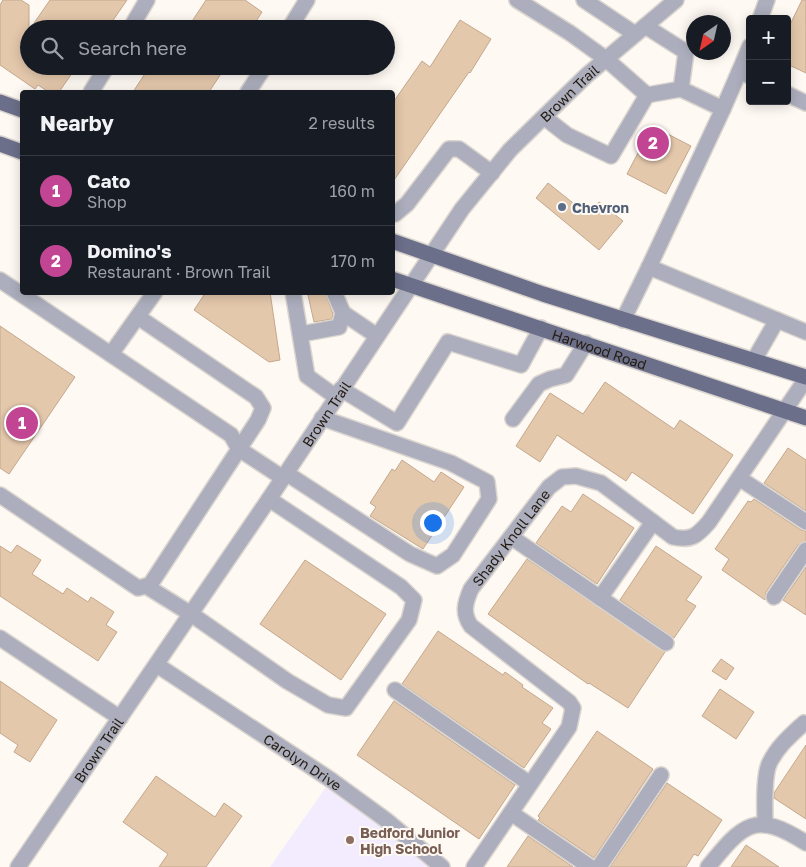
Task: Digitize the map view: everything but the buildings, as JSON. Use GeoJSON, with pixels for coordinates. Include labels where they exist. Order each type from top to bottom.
{"type":"FeatureCollection","features":[{"type":"Feature","properties":{"kind":"main road"},"geometry":{"type":"LineString","coordinates":[[0,102],[20,109]]}},
{"type":"Feature","properties":{"kind":"main road"},"geometry":{"type":"LineString","coordinates":[[0,144],[20,151]]}},
{"type":"Feature","properties":{"kind":"main road"},"geometry":{"type":"LineString","coordinates":[[395,242],[543,294],[806,378]]}},
{"type":"Feature","properties":{"kind":"main road","name":"Harwood Road"},"geometry":{"type":"LineString","coordinates":[[395,279],[806,418]]}},
{"type":"Feature","properties":{"kind":"street"},"geometry":{"type":"LineString","coordinates":[[135,20],[147,0]]}},
{"type":"Feature","properties":{"kind":"street"},"geometry":{"type":"LineString","coordinates":[[295,20],[307,0]]}},
{"type":"Feature","properties":{"kind":"street"},"geometry":{"type":"LineString","coordinates":[[517,0],[570,33],[606,59],[647,95]]}},
{"type":"Feature","properties":{"kind":"street"},"geometry":{"type":"LineString","coordinates":[[584,0],[686,52],[681,89]]}},
{"type":"Feature","properties":{"kind":"street","name":"Brown Trail"},"geometry":{"type":"LineString","coordinates":[[18,867],[269,499],[462,209],[510,150],[606,59],[676,0]]}},
{"type":"Feature","properties":{"kind":"street"},"geometry":{"type":"LineString","coordinates":[[761,15],[767,0]]}},
{"type":"Feature","properties":{"kind":"street"},"geometry":{"type":"LineString","coordinates":[[623,320],[723,109],[744,74],[747,60]]}},
{"type":"Feature","properties":{"kind":"street"},"geometry":{"type":"LineString","coordinates":[[92,90],[101,75]]}},
{"type":"Feature","properties":{"kind":"street"},"geometry":{"type":"LineString","coordinates":[[249,90],[259,75]]}},
{"type":"Feature","properties":{"kind":"street"},"geometry":{"type":"LineString","coordinates":[[544,117],[567,135],[611,156],[647,95],[681,89],[723,109]]}},
{"type":"Feature","properties":{"kind":"street"},"geometry":{"type":"LineString","coordinates":[[791,96],[806,103]]}},
{"type":"Feature","properties":{"kind":"street"},"geometry":{"type":"LineString","coordinates":[[395,211],[407,204],[448,149],[459,149],[492,173]]}},
{"type":"Feature","properties":{"kind":"street"},"geometry":{"type":"LineString","coordinates":[[649,267],[806,332]]}},
{"type":"Feature","properties":{"kind":"street"},"geometry":{"type":"LineString","coordinates":[[0,280],[20,293]]}},
{"type":"Feature","properties":{"kind":"street"},"geometry":{"type":"LineString","coordinates":[[22,295],[232,435],[239,449],[410,554],[437,566],[453,554],[489,499],[487,482],[451,463],[322,418]]}},
{"type":"Feature","properties":{"kind":"street"},"geometry":{"type":"LineString","coordinates":[[110,354],[153,295]]}},
{"type":"Feature","properties":{"kind":"street"},"geometry":{"type":"LineString","coordinates":[[294,295],[306,376],[397,423],[448,342],[521,365],[541,328]]}},
{"type":"Feature","properties":{"kind":"street"},"geometry":{"type":"LineString","coordinates":[[335,295],[343,313],[377,336]]}},
{"type":"Feature","properties":{"kind":"street"},"geometry":{"type":"LineString","coordinates":[[301,334],[339,328],[343,313]]}},
{"type":"Feature","properties":{"kind":"street"},"geometry":{"type":"LineString","coordinates":[[0,495],[138,588],[150,585],[264,408],[256,397],[138,316]]}},
{"type":"Feature","properties":{"kind":"street"},"geometry":{"type":"LineString","coordinates":[[754,360],[776,320]]}},
{"type":"Feature","properties":{"kind":"street"},"geometry":{"type":"LineString","coordinates":[[513,419],[539,384],[566,375],[586,343]]}},
{"type":"Feature","properties":{"kind":"street","name":"Shady Knoll Lane"},"geometry":{"type":"LineString","coordinates":[[474,867],[569,727],[573,708],[569,702],[472,626],[466,618],[465,603],[471,589],[549,487],[562,477],[576,476],[601,483],[673,537],[692,538],[709,522],[806,378]]}},
{"type":"Feature","properties":{"kind":"street"},"geometry":{"type":"LineString","coordinates":[[739,478],[806,522]]}},
{"type":"Feature","properties":{"kind":"street"},"geometry":{"type":"LineString","coordinates":[[146,586],[191,614],[295,686],[328,705],[346,708],[409,620],[414,600],[401,587],[269,499]]}},
{"type":"Feature","properties":{"kind":"street"},"geometry":{"type":"LineString","coordinates":[[600,598],[653,522]]}},
{"type":"Feature","properties":{"kind":"street"},"geometry":{"type":"LineString","coordinates":[[511,536],[666,643]]}},
{"type":"Feature","properties":{"kind":"street"},"geometry":{"type":"LineString","coordinates":[[774,598],[806,550]]}},
{"type":"Feature","properties":{"kind":"street"},"geometry":{"type":"LineString","coordinates":[[0,638],[120,718]]}},
{"type":"Feature","properties":{"kind":"street","name":"Carolyn Drive"},"geometry":{"type":"LineString","coordinates":[[156,665],[330,780],[386,820],[442,867]]}},
{"type":"Feature","properties":{"kind":"street"},"geometry":{"type":"LineString","coordinates":[[395,690],[530,784]]}},
{"type":"Feature","properties":{"kind":"street"},"geometry":{"type":"LineString","coordinates":[[764,825],[769,763],[786,739],[804,723],[806,724]]}},
{"type":"Feature","properties":{"kind":"street"},"geometry":{"type":"LineString","coordinates":[[599,867],[661,775]]}},
{"type":"Feature","properties":{"kind":"street"},"geometry":{"type":"LineString","coordinates":[[511,813],[590,867]]}},
{"type":"Feature","properties":{"kind":"street"},"geometry":{"type":"LineString","coordinates":[[708,867],[730,840],[740,832],[756,825],[764,825],[789,832],[806,843]]}},
{"type":"Feature","properties":{"kind":"shaded area","name":"Bedford Junior High School"},"geometry":{"type":"Polygon","coordinates":[[[331,780],[442,867],[270,867],[331,780]]]}},
{"type":"Feature","properties":{"kind":"place","name":"Domino's"},"geometry":{"type":"Point","coordinates":[653,143]}},
{"type":"Feature","properties":{"kind":"place","name":"Chevron"},"geometry":{"type":"Point","coordinates":[562,207]}},
{"type":"Feature","properties":{"kind":"place","name":"Cato"},"geometry":{"type":"Point","coordinates":[22,423]}},
{"type":"Feature","properties":{"kind":"place","name":"Bedford Junior High School"},"geometry":{"type":"Point","coordinates":[350,840]}}]}
